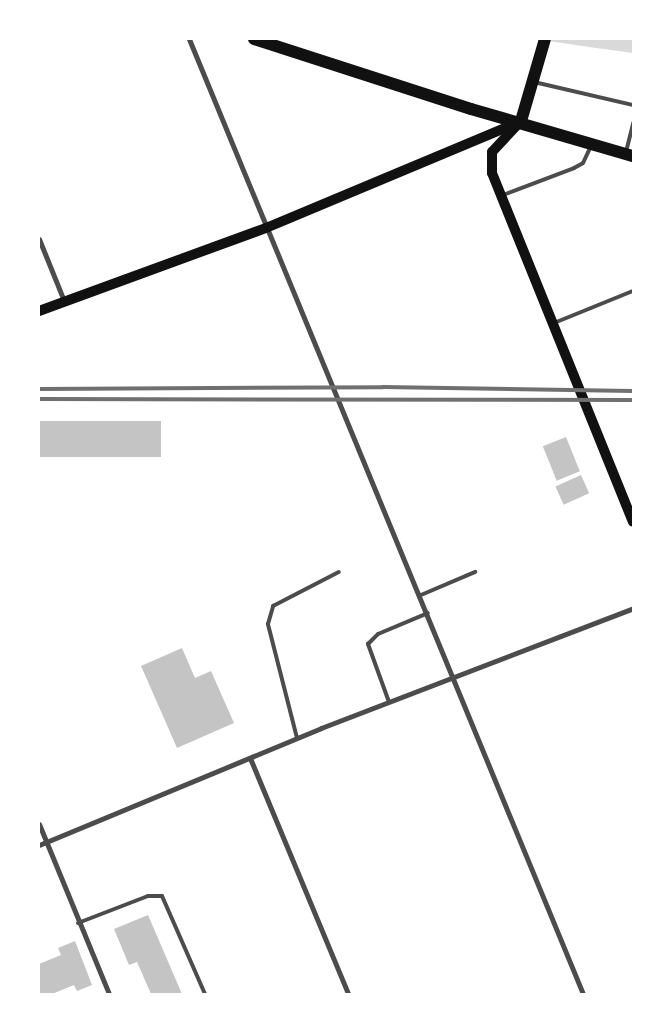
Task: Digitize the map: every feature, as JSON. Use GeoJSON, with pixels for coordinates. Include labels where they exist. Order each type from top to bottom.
{"type":"FeatureCollection","features":[{"type":"Feature","properties":{"kind":"main road"},"geometry":{"type":"LineString","coordinates":[[254,39],[471,109],[521,121],[629,155]]}},
{"type":"Feature","properties":{"kind":"main road"},"geometry":{"type":"LineString","coordinates":[[545,39],[521,121],[492,152],[492,173],[633,522]]}},
{"type":"Feature","properties":{"kind":"main road"},"geometry":{"type":"LineString","coordinates":[[39,311],[266,228],[521,121]]}},
{"type":"Feature","properties":{"kind":"street"},"geometry":{"type":"LineString","coordinates":[[189,39],[266,228],[455,677],[583,994]]}},
{"type":"Feature","properties":{"kind":"street"},"geometry":{"type":"LineString","coordinates":[[39,239],[64,301]]}},
{"type":"Feature","properties":{"kind":"street"},"geometry":{"type":"LineString","coordinates":[[39,845],[297,738],[633,608]]}},
{"type":"Feature","properties":{"kind":"street"},"geometry":{"type":"LineString","coordinates":[[250,758],[348,994]]}},
{"type":"Feature","properties":{"kind":"street"},"geometry":{"type":"LineString","coordinates":[[39,824],[78,923],[109,994]]}},
{"type":"Feature","properties":{"kind":"lane"},"geometry":{"type":"LineString","coordinates":[[532,82],[633,105]]}},
{"type":"Feature","properties":{"kind":"lane"},"geometry":{"type":"LineString","coordinates":[[629,155],[633,123]]}},
{"type":"Feature","properties":{"kind":"lane"},"geometry":{"type":"LineString","coordinates":[[501,196],[583,163],[592,144]]}},
{"type":"Feature","properties":{"kind":"lane"},"geometry":{"type":"LineString","coordinates":[[553,324],[633,291]]}},
{"type":"Feature","properties":{"kind":"lane"},"geometry":{"type":"LineString","coordinates":[[297,738],[268,624],[273,606],[339,572]]}},
{"type":"Feature","properties":{"kind":"lane"},"geometry":{"type":"LineString","coordinates":[[421,595],[475,572]]}},
{"type":"Feature","properties":{"kind":"lane"},"geometry":{"type":"LineString","coordinates":[[389,702],[368,644],[378,634],[428,613]]}},
{"type":"Feature","properties":{"kind":"lane"},"geometry":{"type":"LineString","coordinates":[[78,923],[148,896],[162,896],[205,994]]}},
{"type":"Feature","properties":{"kind":"shaded area"},"geometry":{"type":"Polygon","coordinates":[[[535,39],[633,39],[633,53],[589,47],[535,39]]]}},
{"type":"Feature","properties":{"kind":"building"},"geometry":{"type":"Polygon","coordinates":[[[39,421],[161,421],[161,457],[39,457],[39,421]]]}},
{"type":"Feature","properties":{"kind":"building"},"geometry":{"type":"Polygon","coordinates":[[[566,437],[580,471],[557,481],[543,446],[566,437]]]}},
{"type":"Feature","properties":{"kind":"building"},"geometry":{"type":"Polygon","coordinates":[[[581,475],[589,493],[564,505],[555,486],[581,475]]]}},
{"type":"Feature","properties":{"kind":"building"},"geometry":{"type":"Polygon","coordinates":[[[182,648],[195,678],[211,671],[234,723],[177,748],[141,666],[182,648]]]}},
{"type":"Feature","properties":{"kind":"building"},"geometry":{"type":"Polygon","coordinates":[[[148,915],[182,994],[151,994],[137,962],[129,965],[114,929],[148,915]]]}},
{"type":"Feature","properties":{"kind":"building"},"geometry":{"type":"Polygon","coordinates":[[[75,941],[92,985],[77,991],[74,985],[52,994],[39,994],[39,964],[61,955],[58,948],[75,941]]]}},
{"type":"Feature","properties":{"kind":"railway"},"geometry":{"type":"LineString","coordinates":[[39,389],[383,387],[633,391]]}},
{"type":"Feature","properties":{"kind":"railway"},"geometry":{"type":"LineString","coordinates":[[39,399],[633,400]]}}]}
